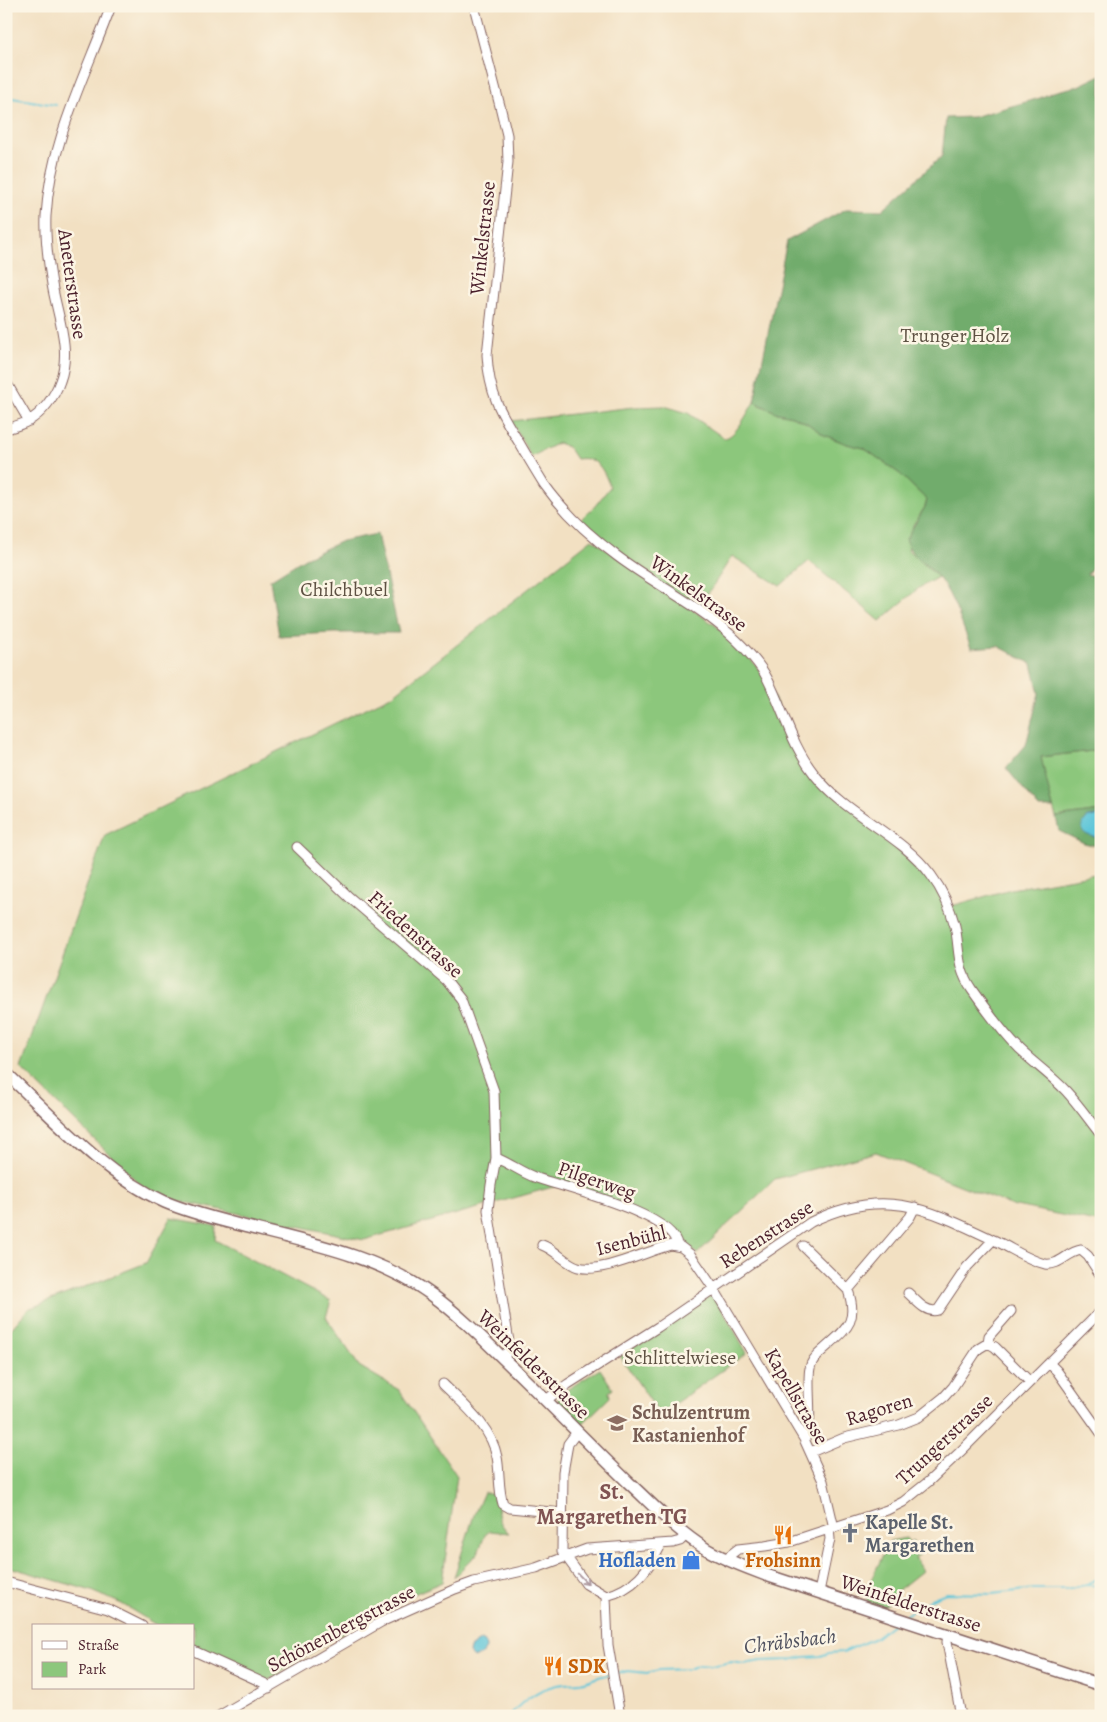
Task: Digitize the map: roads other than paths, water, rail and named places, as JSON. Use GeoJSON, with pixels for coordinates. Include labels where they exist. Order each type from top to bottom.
{"type":"FeatureCollection","features":[{"type":"Feature","properties":{"kind":"main road","name":"Weinfelderstrasse"},"geometry":{"type":"LineString","coordinates":[[6,1073],[95,1156],[139,1189],[193,1212],[367,1260],[431,1294],[463,1321],[546,1400],[651,1504],[686,1535],[706,1549],[725,1559],[766,1575],[1101,1685]]}},
{"type":"Feature","properties":{"kind":"street","name":"Aneterstrasse"},"geometry":{"type":"LineString","coordinates":[[6,429],[29,421],[47,405],[60,381],[64,362],[64,344],[47,249],[46,216],[51,174],[62,134],[110,6]]}},
{"type":"Feature","properties":{"kind":"street","name":"Winkelstrasse"},"geometry":{"type":"LineString","coordinates":[[474,6],[507,136],[508,162],[487,354],[488,377],[501,413],[544,484],[583,529],[617,557],[718,625],[738,642],[760,666],[776,696],[791,735],[805,762],[830,792],[897,841],[930,874],[947,900],[955,928],[961,970],[971,988],[1003,1031],[1019,1049],[1064,1089],[1101,1135]]}},
{"type":"Feature","properties":{"kind":"street"},"geometry":{"type":"LineString","coordinates":[[6,382],[29,421]]}},
{"type":"Feature","properties":{"kind":"street","name":"Friedenstrasse"},"geometry":{"type":"LineString","coordinates":[[298,847],[349,896],[446,980],[461,999],[494,1091],[496,1158],[490,1185],[488,1210],[509,1342],[509,1349],[503,1359]]}},
{"type":"Feature","properties":{"kind":"street","name":"Pilgerweg"},"geometry":{"type":"LineString","coordinates":[[496,1158],[533,1176],[635,1211],[665,1229],[676,1239],[677,1245]]}},
{"type":"Feature","properties":{"kind":"street","name":"Rebenstrasse"},"geometry":{"type":"LineString","coordinates":[[546,1400],[714,1289],[811,1222],[831,1212],[858,1205],[899,1204],[915,1207],[940,1215],[1047,1264],[1057,1263],[1072,1253],[1081,1250],[1088,1256],[1101,1276]]}},
{"type":"Feature","properties":{"kind":"street"},"geometry":{"type":"LineString","coordinates":[[848,1290],[910,1217],[915,1207]]}},
{"type":"Feature","properties":{"kind":"street"},"geometry":{"type":"LineString","coordinates":[[908,1293],[928,1310],[933,1312],[938,1310],[967,1267],[993,1240]]}},
{"type":"Feature","properties":{"kind":"street","name":"Isenbühl"},"geometry":{"type":"LineString","coordinates":[[542,1245],[552,1249],[576,1266],[591,1269],[607,1266],[664,1247],[677,1245],[690,1254],[714,1289]]}},
{"type":"Feature","properties":{"kind":"street"},"geometry":{"type":"LineString","coordinates":[[803,1246],[848,1290],[853,1309],[849,1325],[816,1357],[809,1369],[809,1431],[804,1439]]}},
{"type":"Feature","properties":{"kind":"street","name":"Kapellstrasse"},"geometry":{"type":"LineString","coordinates":[[714,1289],[804,1439],[823,1481],[831,1529],[819,1592]]}},
{"type":"Feature","properties":{"kind":"street","name":"Ragoren"},"geometry":{"type":"LineString","coordinates":[[811,1452],[844,1438],[899,1425],[920,1417],[953,1387],[978,1349],[988,1343],[988,1336],[1011,1311]]}},
{"type":"Feature","properties":{"kind":"street","name":"Trungerstrasse"},"geometry":{"type":"LineString","coordinates":[[725,1559],[738,1548],[780,1544],[831,1529],[887,1510],[904,1502],[960,1452],[1101,1311]]}},
{"type":"Feature","properties":{"kind":"street"},"geometry":{"type":"LineString","coordinates":[[988,1343],[995,1347],[1030,1382]]}},
{"type":"Feature","properties":{"kind":"street"},"geometry":{"type":"LineString","coordinates":[[1049,1363],[1057,1371],[1101,1433]]}},
{"type":"Feature","properties":{"kind":"street"},"geometry":{"type":"LineString","coordinates":[[443,1384],[472,1413],[491,1439],[497,1455],[502,1504],[510,1508],[562,1513]]}},
{"type":"Feature","properties":{"kind":"street"},"geometry":{"type":"LineString","coordinates":[[577,1432],[568,1444],[563,1472],[562,1547],[565,1556],[586,1584],[606,1596],[616,1594],[640,1578],[651,1565],[661,1545]]}},
{"type":"Feature","properties":{"kind":"street","name":"Schönenbergstrasse"},"geometry":{"type":"LineString","coordinates":[[219,1716],[381,1622],[455,1589],[474,1582],[536,1568],[587,1549],[661,1545],[680,1541],[686,1535]]}},
{"type":"Feature","properties":{"kind":"street"},"geometry":{"type":"LineString","coordinates":[[6,1582],[108,1609],[138,1624]]}},
{"type":"Feature","properties":{"kind":"street"},"geometry":{"type":"LineString","coordinates":[[606,1596],[608,1645],[620,1716]]}},
{"type":"Feature","properties":{"kind":"street"},"geometry":{"type":"LineString","coordinates":[[948,1634],[947,1642],[961,1716]]}},
{"type":"Feature","properties":{"kind":"street"},"geometry":{"type":"LineString","coordinates":[[195,1651],[266,1684],[268,1688]]}},
{"type":"Feature","properties":{"kind":"water"},"geometry":{"type":"Polygon","coordinates":[[[1092,816],[1101,816],[1101,838],[1084,833],[1082,827],[1086,819],[1092,816]]]}},
{"type":"Feature","properties":{"kind":"water"},"geometry":{"type":"Polygon","coordinates":[[[481,1640],[485,1642],[486,1648],[482,1654],[474,1658],[469,1653],[470,1648],[481,1640]]]}},
{"type":"Feature","properties":{"kind":"waterway"},"geometry":{"type":"LineString","coordinates":[[6,97],[56,105]]}},
{"type":"Feature","properties":{"kind":"waterway"},"geometry":{"type":"LineString","coordinates":[[1087,1584],[1101,1577]]}},
{"type":"Feature","properties":{"kind":"waterway","name":"Chräbsbach"},"geometry":{"type":"LineString","coordinates":[[904,1616],[931,1599],[946,1593],[992,1594],[1034,1589],[1065,1589],[1086,1585],[1101,1586]]}},
{"type":"Feature","properties":{"kind":"waterway","name":"Chräbsbach"},"geometry":{"type":"LineString","coordinates":[[617,1674],[628,1671],[647,1673],[658,1670],[689,1669],[698,1665],[711,1666],[732,1662],[744,1664],[761,1661],[790,1660],[843,1652],[875,1638],[894,1623]]}},
{"type":"Feature","properties":{"kind":"waterway","name":"Chräbsbach"},"geometry":{"type":"LineString","coordinates":[[509,1716],[527,1699],[548,1687],[581,1683],[609,1675]]}},
{"type":"Feature","properties":{"kind":"place","name":"Schulzentrum Kastanienhof"},"geometry":{"type":"Point","coordinates":[617,1423]}},
{"type":"Feature","properties":{"kind":"place","name":"Kapelle St. Margarethen"},"geometry":{"type":"Point","coordinates":[850,1533]}},
{"type":"Feature","properties":{"kind":"place","name":"Frohsinn"},"geometry":{"type":"Point","coordinates":[783,1535]}},
{"type":"Feature","properties":{"kind":"place","name":"Hofladen"},"geometry":{"type":"Point","coordinates":[691,1560]}},
{"type":"Feature","properties":{"kind":"place","name":"SDK"},"geometry":{"type":"Point","coordinates":[553,1666]}},
{"type":"Feature","properties":{"kind":"district","name":"St. Margarethen TG"},"geometry":{"type":"Point","coordinates":[612,1504]}},
{"type":"Feature","properties":{"kind":"park label","name":"Trunger Holz"},"geometry":{"type":"Point","coordinates":[955,335]}},
{"type":"Feature","properties":{"kind":"park label","name":"Chilchbuel"},"geometry":{"type":"Point","coordinates":[344,589]}},
{"type":"Feature","properties":{"kind":"park label","name":"Schlittelwiese"},"geometry":{"type":"Point","coordinates":[680,1357]}}]}
